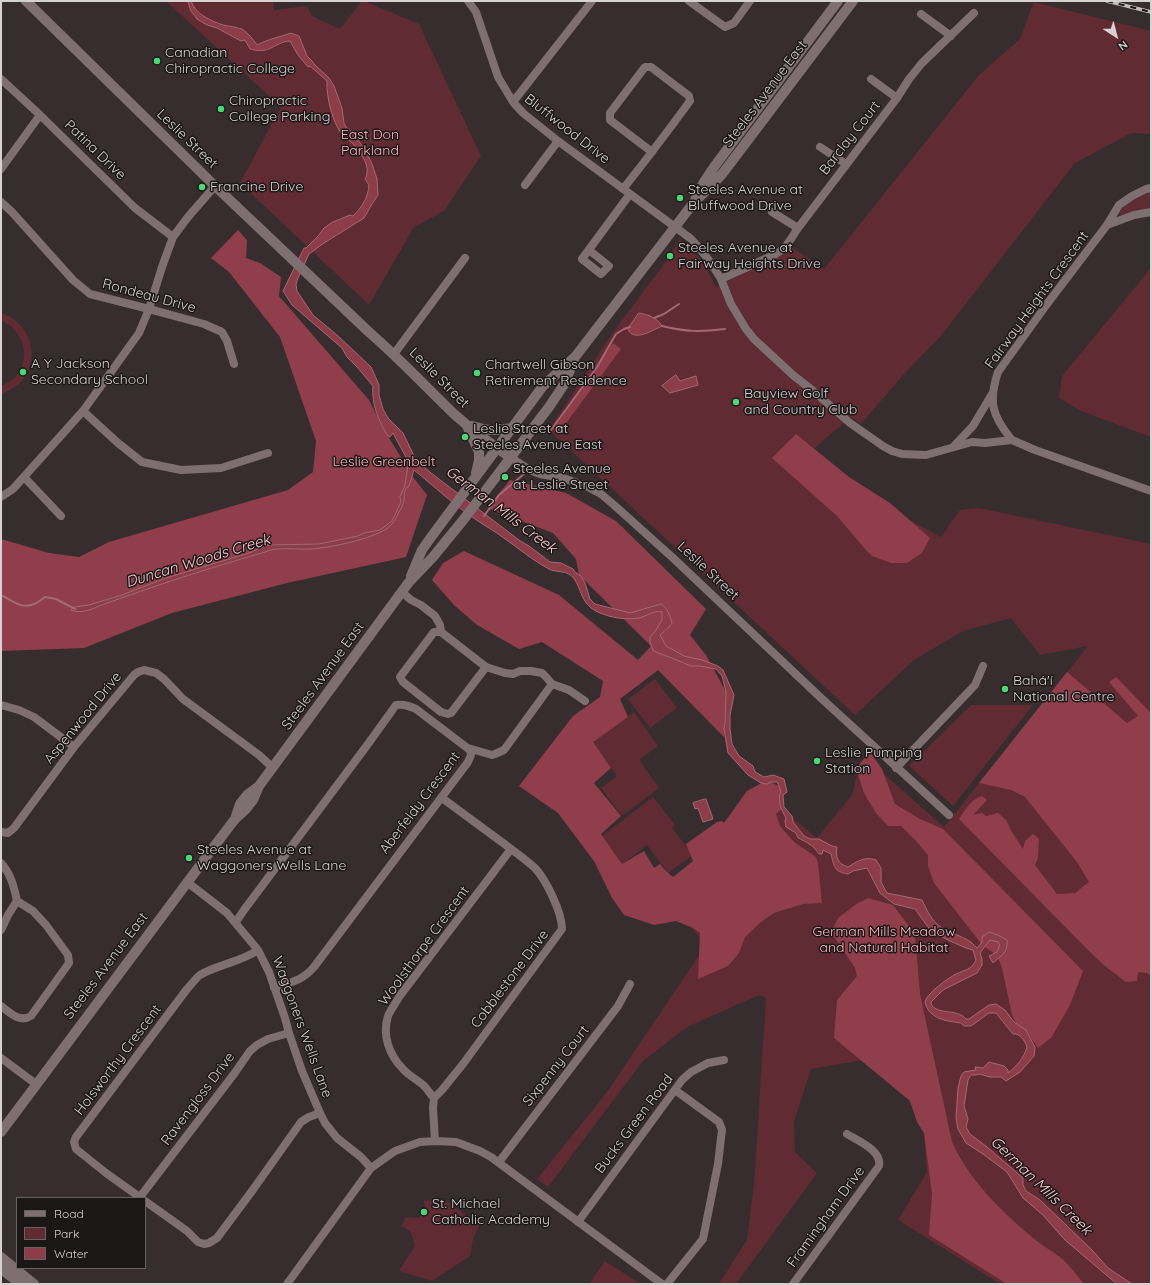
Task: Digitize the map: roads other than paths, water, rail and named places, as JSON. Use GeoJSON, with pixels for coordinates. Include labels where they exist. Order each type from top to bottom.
{"type":"FeatureCollection","features":[{"type":"Feature","properties":{"kind":"main road","name":"Leslie Street"},"geometry":{"type":"LineString","coordinates":[[26,1],[215,186],[394,354],[454,414],[488,442],[510,457]]}},
{"type":"Feature","properties":{"kind":"main road","name":"Steeles Avenue East"},"geometry":{"type":"LineString","coordinates":[[695,201],[704,182],[714,167],[838,1]]}},
{"type":"Feature","properties":{"kind":"main road","name":"Steeles Avenue East"},"geometry":{"type":"LineString","coordinates":[[409,582],[422,550],[543,386],[575,357],[695,201],[723,173],[853,1]]}},
{"type":"Feature","properties":{"kind":"main road","name":"Steeles Avenue East"},"geometry":{"type":"LineString","coordinates":[[1,1132],[235,818],[240,804],[247,794],[259,786],[273,768],[409,582],[433,558],[558,393],[565,383],[575,357]]}},
{"type":"Feature","properties":{"kind":"main road"},"geometry":{"type":"LineString","coordinates":[[466,424],[485,430],[494,431],[512,428]]}},
{"type":"Feature","properties":{"kind":"main road"},"geometry":{"type":"LineString","coordinates":[[466,424],[479,452],[476,477]]}},
{"type":"Feature","properties":{"kind":"main road"},"geometry":{"type":"LineString","coordinates":[[1,1257],[34,1284]]}},
{"type":"Feature","properties":{"kind":"main road"},"geometry":{"type":"LineString","coordinates":[[1,1268],[21,1284]]}},
{"type":"Feature","properties":{"kind":"street","name":"Bluffwood Drive"},"geometry":{"type":"LineString","coordinates":[[468,1],[476,12],[498,76],[513,102],[523,113],[558,141],[690,238],[701,250],[721,279],[731,304],[754,339],[794,376],[850,423],[874,441],[892,451],[902,454],[926,455],[972,442],[984,443],[1012,440]]}},
{"type":"Feature","properties":{"kind":"street"},"geometry":{"type":"LineString","coordinates":[[513,102],[592,1]]}},
{"type":"Feature","properties":{"kind":"street"},"geometry":{"type":"LineString","coordinates":[[689,1],[725,27],[734,23],[750,1]]}},
{"type":"Feature","properties":{"kind":"street","name":"Barclay Court"},"geometry":{"type":"LineString","coordinates":[[721,279],[782,250],[786,246],[897,98],[909,79],[922,63],[974,13]]}},
{"type":"Feature","properties":{"kind":"street"},"geometry":{"type":"LineString","coordinates":[[921,14],[951,36]]}},
{"type":"Feature","properties":{"kind":"street"},"geometry":{"type":"LineString","coordinates":[[623,189],[652,152],[690,102],[689,96],[651,67],[645,67],[610,113],[610,120],[652,152]]}},
{"type":"Feature","properties":{"kind":"street","name":"Patina Drive"},"geometry":{"type":"LineString","coordinates":[[1,79],[135,208],[173,237]]}},
{"type":"Feature","properties":{"kind":"street"},"geometry":{"type":"LineString","coordinates":[[871,79],[897,98]]}},
{"type":"Feature","properties":{"kind":"street"},"geometry":{"type":"LineString","coordinates":[[1,169],[40,115]]}},
{"type":"Feature","properties":{"kind":"street"},"geometry":{"type":"LineString","coordinates":[[525,185],[558,141]]}},
{"type":"Feature","properties":{"kind":"street"},"geometry":{"type":"LineString","coordinates":[[820,147],[846,164]]}},
{"type":"Feature","properties":{"kind":"street"},"geometry":{"type":"LineString","coordinates":[[1,497],[13,489],[84,411],[139,333],[149,309],[173,237],[215,186]]}},
{"type":"Feature","properties":{"kind":"street","name":"Fairway Heights Crescent"},"geometry":{"type":"LineString","coordinates":[[1012,440],[1002,428],[995,416],[993,408],[994,384],[998,372],[1107,225],[1119,205],[1132,196],[1151,188]]}},
{"type":"Feature","properties":{"kind":"street"},"geometry":{"type":"LineString","coordinates":[[589,250],[630,194]]}},
{"type":"Feature","properties":{"kind":"street","name":"Rondeau Drive"},"geometry":{"type":"LineString","coordinates":[[1,202],[11,210],[73,280],[90,294],[204,324],[222,332],[227,341],[234,364]]}},
{"type":"Feature","properties":{"kind":"street"},"geometry":{"type":"LineString","coordinates":[[772,212],[798,228]]}},
{"type":"Feature","properties":{"kind":"street","name":"Fairway Heights Crescent"},"geometry":{"type":"LineString","coordinates":[[1107,225],[1134,215],[1151,212]]}},
{"type":"Feature","properties":{"kind":"street"},"geometry":{"type":"LineString","coordinates":[[394,354],[465,258]]}},
{"type":"Feature","properties":{"kind":"street","name":"Fairway Heights Crescent"},"geometry":{"type":"LineString","coordinates":[[952,448],[973,426],[988,403],[993,392]]}},
{"type":"Feature","properties":{"kind":"street"},"geometry":{"type":"LineString","coordinates":[[84,411],[118,443],[142,462],[181,470],[221,468],[268,454]]}},
{"type":"Feature","properties":{"kind":"street"},"geometry":{"type":"LineString","coordinates":[[1012,440],[1035,450],[1151,491]]}},
{"type":"Feature","properties":{"kind":"street","name":"Leslie Street"},"geometry":{"type":"LineString","coordinates":[[510,457],[530,470],[540,474],[563,478],[586,486],[601,494],[614,504],[948,815]]}},
{"type":"Feature","properties":{"kind":"street"},"geometry":{"type":"LineString","coordinates":[[24,477],[62,516]]}},
{"type":"Feature","properties":{"kind":"street"},"geometry":{"type":"LineString","coordinates":[[402,592],[435,616],[440,625],[441,632]]}},
{"type":"Feature","properties":{"kind":"street"},"geometry":{"type":"LineString","coordinates":[[486,667],[451,713],[448,714],[441,712],[403,682],[400,677],[431,635],[434,632],[441,632],[486,667],[513,674],[520,671],[531,670],[542,673],[552,684],[569,690],[585,701]]}},
{"type":"Feature","properties":{"kind":"street"},"geometry":{"type":"LineString","coordinates":[[896,768],[975,685],[983,666]]}},
{"type":"Feature","properties":{"kind":"street","name":"Aspenwood Drive"},"geometry":{"type":"LineString","coordinates":[[1,832],[8,833],[14,828],[74,747],[134,675],[144,670],[156,673],[164,679],[183,699],[259,755],[273,768]]}},
{"type":"Feature","properties":{"kind":"street"},"geometry":{"type":"LineString","coordinates":[[468,748],[492,755],[504,750],[552,684]]}},
{"type":"Feature","properties":{"kind":"street"},"geometry":{"type":"LineString","coordinates":[[1,705],[19,710],[34,717],[74,747]]}},
{"type":"Feature","properties":{"kind":"street","name":"Aberfeldy Crescent"},"geometry":{"type":"LineString","coordinates":[[236,922],[396,705],[408,705],[416,709],[470,750],[471,755],[468,762],[307,976],[274,988]]}},
{"type":"Feature","properties":{"kind":"street","name":"Cobblestone Drive"},"geometry":{"type":"LineString","coordinates":[[434,1098],[463,1064],[562,929],[562,922],[552,896],[536,869],[442,798]]}},
{"type":"Feature","properties":{"kind":"street","name":"Woolsthorpe Crescent"},"geometry":{"type":"LineString","coordinates":[[434,1098],[424,1086],[404,1070],[394,1058],[388,1047],[386,1038],[388,1015],[399,997],[511,849]]}},
{"type":"Feature","properties":{"kind":"street"},"geometry":{"type":"LineString","coordinates":[[1,863],[10,875],[14,884],[17,901],[1,930]]}},
{"type":"Feature","properties":{"kind":"street","name":"Waggoners Wells Lane"},"geometry":{"type":"LineString","coordinates":[[187,882],[236,922],[258,950],[269,972],[302,1071],[320,1113],[337,1138],[361,1157],[371,1168]]}},
{"type":"Feature","properties":{"kind":"street"},"geometry":{"type":"LineString","coordinates":[[3,1011],[19,1018],[27,1019],[31,1016],[70,963],[68,954],[46,925],[33,912],[17,901]]}},
{"type":"Feature","properties":{"kind":"street","name":"Holsworthy Crescent"},"geometry":{"type":"LineString","coordinates":[[139,1197],[76,1149],[74,1142],[76,1137],[187,989],[199,976],[250,956],[258,950]]}},
{"type":"Feature","properties":{"kind":"street","name":"Sixpenny Court"},"geometry":{"type":"LineString","coordinates":[[499,1162],[618,1006],[630,984]]}},
{"type":"Feature","properties":{"kind":"street","name":"Ravengloss Drive"},"geometry":{"type":"LineString","coordinates":[[143,1197],[250,1051],[268,1039],[289,1033]]}},
{"type":"Feature","properties":{"kind":"street"},"geometry":{"type":"LineString","coordinates":[[1,1058],[36,1084]]}},
{"type":"Feature","properties":{"kind":"street","name":"Bucks Green Road"},"geometry":{"type":"LineString","coordinates":[[578,1222],[682,1080],[691,1072],[708,1063],[724,1060]]}},
{"type":"Feature","properties":{"kind":"street"},"geometry":{"type":"LineString","coordinates":[[667,1284],[703,1239],[718,1164],[722,1130],[719,1122],[675,1090]]}},
{"type":"Feature","properties":{"kind":"street"},"geometry":{"type":"LineString","coordinates":[[434,1098],[433,1108],[435,1141]]}},
{"type":"Feature","properties":{"kind":"street","name":"Holsworthy Crescent"},"geometry":{"type":"LineString","coordinates":[[146,1202],[187,1231],[198,1242],[204,1244],[210,1243],[216,1238],[252,1191],[301,1122],[320,1113]]}},
{"type":"Feature","properties":{"kind":"street","name":"Framingham Drive"},"geometry":{"type":"LineString","coordinates":[[793,1284],[879,1166],[880,1160],[877,1154],[869,1147],[847,1134]]}},
{"type":"Feature","properties":{"kind":"street"},"geometry":{"type":"LineString","coordinates":[[287,1284],[371,1168],[395,1151],[420,1142],[435,1141],[456,1142],[480,1151],[499,1162],[662,1284]]}},
{"type":"Feature","properties":{"kind":"water"},"geometry":{"type":"Polygon","coordinates":[[[188,1],[191,1],[196,10],[209,19],[223,25],[242,29],[257,45],[291,33],[299,36],[307,56],[329,78],[334,86],[342,108],[344,123],[366,151],[372,164],[377,179],[378,195],[364,218],[309,254],[296,284],[297,291],[313,315],[371,367],[379,385],[379,395],[383,409],[388,418],[403,433],[416,460],[519,540],[550,562],[561,563],[573,569],[581,576],[590,599],[595,604],[630,613],[661,604],[668,612],[672,623],[660,635],[666,646],[684,656],[702,660],[718,666],[723,670],[734,695],[730,715],[732,744],[739,756],[753,766],[755,772],[764,777],[773,775],[784,779],[787,792],[783,795],[784,807],[792,816],[793,822],[804,836],[810,839],[819,839],[837,847],[836,854],[838,860],[848,867],[865,859],[876,860],[881,868],[881,882],[887,893],[922,900],[930,916],[941,928],[968,940],[977,948],[982,942],[982,937],[989,932],[1007,940],[1005,951],[993,963],[989,956],[997,952],[1000,945],[998,942],[990,940],[980,953],[982,965],[977,973],[943,990],[931,1002],[932,1006],[939,1010],[957,1013],[966,1019],[969,1019],[989,1005],[996,1004],[1005,1010],[1014,1022],[1026,1030],[1035,1047],[1034,1056],[1020,1072],[1006,1081],[1001,1077],[990,1077],[979,1074],[971,1075],[968,1080],[964,1106],[968,1119],[966,1127],[970,1134],[1023,1178],[1023,1185],[1026,1191],[1040,1200],[1093,1251],[1108,1268],[1132,1284],[1117,1284],[1065,1240],[1043,1215],[1023,1198],[1007,1172],[966,1143],[958,1129],[956,1118],[958,1088],[961,1076],[964,1072],[976,1070],[975,1067],[983,1068],[989,1062],[1004,1066],[1008,1070],[1008,1073],[1020,1062],[1027,1047],[1022,1038],[1016,1034],[1013,1034],[996,1013],[989,1013],[971,1026],[964,1026],[961,1023],[944,1020],[934,1016],[927,1008],[925,1002],[927,998],[938,986],[974,964],[976,960],[973,950],[950,941],[931,931],[915,909],[894,904],[880,893],[867,868],[853,871],[848,874],[840,872],[835,868],[831,854],[823,850],[822,854],[819,854],[813,846],[798,838],[796,833],[786,827],[786,818],[780,802],[781,791],[777,782],[767,784],[761,783],[748,775],[728,753],[724,729],[726,692],[722,676],[716,669],[691,666],[653,650],[650,637],[662,620],[662,612],[653,612],[634,619],[624,619],[609,616],[593,609],[587,604],[577,583],[569,574],[551,570],[531,558],[461,509],[414,470],[409,486],[406,488],[403,504],[395,520],[389,527],[373,535],[328,547],[270,550],[161,584],[89,610],[77,612],[71,610],[74,607],[89,605],[122,595],[166,578],[249,553],[267,545],[319,544],[380,530],[392,521],[401,502],[400,497],[405,485],[408,465],[407,459],[393,433],[390,437],[388,436],[382,425],[374,406],[373,386],[347,357],[342,348],[292,305],[283,291],[304,248],[306,248],[319,235],[324,228],[333,222],[350,215],[353,216],[362,206],[366,198],[369,185],[365,179],[367,169],[365,161],[351,142],[340,132],[329,103],[327,81],[310,66],[308,67],[298,55],[290,41],[263,50],[250,49],[245,40],[241,41],[197,19],[191,11],[188,1]]]}},
{"type":"Feature","properties":{"kind":"water"},"geometry":{"type":"Polygon","coordinates":[[[639,313],[652,317],[662,326],[644,334],[634,335],[628,329],[639,313]]]}},
{"type":"Feature","properties":{"kind":"water"},"geometry":{"type":"Polygon","coordinates":[[[676,375],[680,381],[696,376],[698,385],[670,393],[662,386],[676,375]]]}},
{"type":"Feature","properties":{"kind":"water"},"geometry":{"type":"Polygon","coordinates":[[[706,799],[713,819],[703,822],[698,808],[695,809],[693,803],[706,799]]]}},
{"type":"Feature","properties":{"kind":"waterway"},"geometry":{"type":"LineString","coordinates":[[654,318],[664,314],[679,304]]}},
{"type":"Feature","properties":{"kind":"waterway"},"geometry":{"type":"LineString","coordinates":[[662,326],[694,331],[725,329]]}},
{"type":"Feature","properties":{"kind":"waterway"},"geometry":{"type":"LineString","coordinates":[[551,430],[597,367],[616,334],[630,327]]}},
{"type":"Feature","properties":{"kind":"waterway","name":"German Mills Creek"},"geometry":{"type":"LineString","coordinates":[[484,516],[499,495],[524,474]]}},
{"type":"Feature","properties":{"kind":"waterway","name":"Duncan Woods Creek"},"geometry":{"type":"LineString","coordinates":[[1,595],[17,604],[25,606],[34,604],[45,597],[56,599],[75,609]]}},
{"type":"Feature","properties":{"kind":"railway"},"geometry":{"type":"LineString","coordinates":[[1107,1],[1151,12]]}},
{"type":"Feature","properties":{"kind":"place","name":"Canadian Chiropractic College"},"geometry":{"type":"Point","coordinates":[157,61]}},
{"type":"Feature","properties":{"kind":"place","name":"Chiropractic College Parking"},"geometry":{"type":"Point","coordinates":[221,109]}},
{"type":"Feature","properties":{"kind":"place","name":"Francine Drive"},"geometry":{"type":"Point","coordinates":[202,187]}},
{"type":"Feature","properties":{"kind":"place","name":"Steeles Avenue at Bluffwood Drive"},"geometry":{"type":"Point","coordinates":[680,198]}},
{"type":"Feature","properties":{"kind":"place","name":"Steeles Avenue at Fairway Heights Drive"},"geometry":{"type":"Point","coordinates":[670,256]}},
{"type":"Feature","properties":{"kind":"place","name":"A Y Jackson Secondary School"},"geometry":{"type":"Point","coordinates":[23,372]}},
{"type":"Feature","properties":{"kind":"place","name":"Chartwell Gibson Retirement Residence"},"geometry":{"type":"Point","coordinates":[477,373]}},
{"type":"Feature","properties":{"kind":"place","name":"Bayview Golf and Country Club"},"geometry":{"type":"Point","coordinates":[736,402]}},
{"type":"Feature","properties":{"kind":"place","name":"Leslie Street at Steeles Avenue East"},"geometry":{"type":"Point","coordinates":[465,437]}},
{"type":"Feature","properties":{"kind":"place","name":"Steeles Avenue at Leslie Street"},"geometry":{"type":"Point","coordinates":[505,477]}},
{"type":"Feature","properties":{"kind":"place","name":"Bahá'í National Centre"},"geometry":{"type":"Point","coordinates":[1005,689]}},
{"type":"Feature","properties":{"kind":"place","name":"Leslie Pumping Station"},"geometry":{"type":"Point","coordinates":[817,761]}},
{"type":"Feature","properties":{"kind":"place","name":"Steeles Avenue at Waggoners Wells Lane"},"geometry":{"type":"Point","coordinates":[189,858]}},
{"type":"Feature","properties":{"kind":"place","name":"St. Michael Catholic Academy"},"geometry":{"type":"Point","coordinates":[424,1212]}},
{"type":"Feature","properties":{"kind":"park label","name":"East Don Parkland"},"geometry":{"type":"Point","coordinates":[370,144]}},
{"type":"Feature","properties":{"kind":"park label","name":"Leslie Greenbelt"},"geometry":{"type":"Point","coordinates":[384,462]}},
{"type":"Feature","properties":{"kind":"park label","name":"German Mills Meadow and Natural Habitat"},"geometry":{"type":"Point","coordinates":[884,940]}}]}
